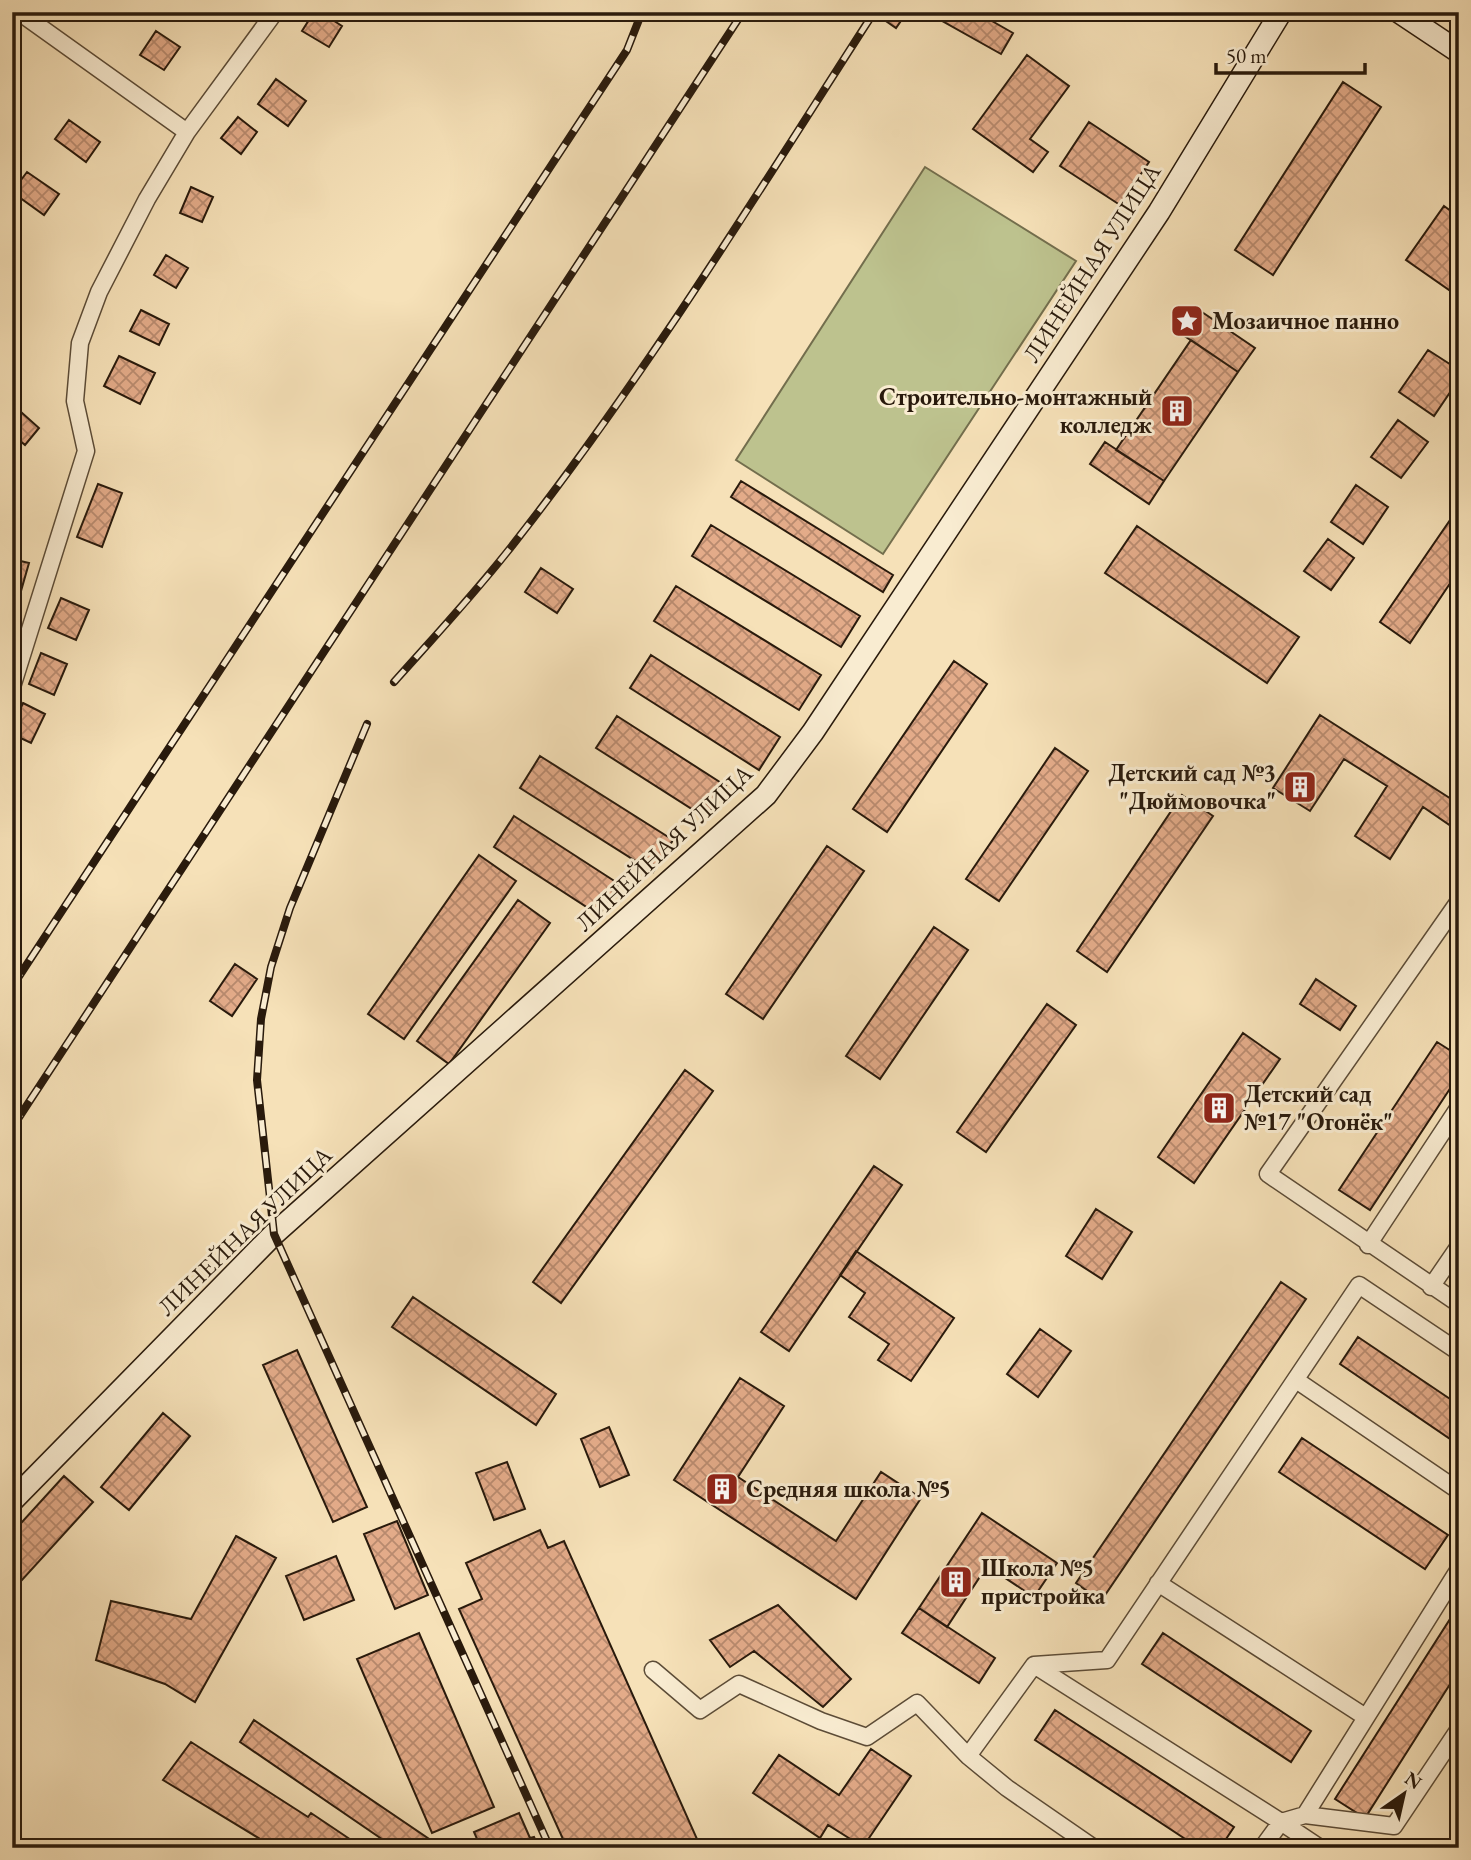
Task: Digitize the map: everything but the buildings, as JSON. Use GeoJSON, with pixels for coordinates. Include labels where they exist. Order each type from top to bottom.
{"type":"FeatureCollection","features":[{"type":"Feature","properties":{"kind":"main road","name":"ЛИНЕЙНАЯ УЛИЦА"},"geometry":{"type":"LineString","coordinates":[[12,1501],[274,1234],[766,795],[813,732],[1159,212],[1281,12]]}},
{"type":"Feature","properties":{"kind":"main road"},"geometry":{"type":"LineString","coordinates":[[1399,12],[1459,52]]}},
{"type":"Feature","properties":{"kind":"street"},"geometry":{"type":"LineString","coordinates":[[19,12],[187,132]]}},
{"type":"Feature","properties":{"kind":"street"},"geometry":{"type":"LineString","coordinates":[[12,687],[86,451],[75,401],[80,343],[99,292],[147,199],[187,132],[275,12]]}},
{"type":"Feature","properties":{"kind":"street"},"geometry":{"type":"LineString","coordinates":[[1459,901],[1268,1174],[1368,1245],[1459,1304]]}},
{"type":"Feature","properties":{"kind":"street"},"geometry":{"type":"LineString","coordinates":[[1368,1245],[1459,1107]]}},
{"type":"Feature","properties":{"kind":"street"},"geometry":{"type":"LineString","coordinates":[[1431,1287],[1459,1246]]}},
{"type":"Feature","properties":{"kind":"street"},"geometry":{"type":"LineString","coordinates":[[1034,1665],[1107,1660],[1359,1285],[1459,1352]]}},
{"type":"Feature","properties":{"kind":"street"},"geometry":{"type":"LineString","coordinates":[[1296,1380],[1459,1491]]}},
{"type":"Feature","properties":{"kind":"street"},"geometry":{"type":"LineString","coordinates":[[1305,1815],[1364,1716],[1459,1569]]}},
{"type":"Feature","properties":{"kind":"street"},"geometry":{"type":"LineString","coordinates":[[1158,1583],[1364,1716]]}},
{"type":"Feature","properties":{"kind":"street"},"geometry":{"type":"LineString","coordinates":[[968,1756],[1034,1665]]}},
{"type":"Feature","properties":{"kind":"street"},"geometry":{"type":"LineString","coordinates":[[1034,1665],[1320,1848]]}},
{"type":"Feature","properties":{"kind":"street"},"geometry":{"type":"LineString","coordinates":[[653,1670],[700,1710],[739,1684],[821,1721],[867,1737],[916,1703],[968,1756],[1027,1802],[1094,1848]]}},
{"type":"Feature","properties":{"kind":"street"},"geometry":{"type":"LineString","coordinates":[[1262,1848],[1281,1822],[1305,1815],[1394,1826],[1459,1729]]}},
{"type":"Feature","properties":{"kind":"green space"},"geometry":{"type":"Polygon","coordinates":[[[925,167],[1076,261],[883,554],[736,460],[925,167]]]}},
{"type":"Feature","properties":{"kind":"railway"},"geometry":{"type":"LineString","coordinates":[[12,987],[627,50],[642,12]]}},
{"type":"Feature","properties":{"kind":"railway"},"geometry":{"type":"LineString","coordinates":[[12,1128],[743,12]]}},
{"type":"Feature","properties":{"kind":"railway"},"geometry":{"type":"LineString","coordinates":[[394,682],[501,560],[609,415],[698,285],[869,20]]}},
{"type":"Feature","properties":{"kind":"railway"},"geometry":{"type":"LineString","coordinates":[[367,724],[290,908],[271,967],[261,1019],[257,1080],[274,1234],[550,1848]]}},
{"type":"Feature","properties":{"kind":"place","name":"Мозаичное панно"},"geometry":{"type":"Point","coordinates":[1187,321]}},
{"type":"Feature","properties":{"kind":"place","name":"Строительно-монтажный колледж"},"geometry":{"type":"Point","coordinates":[1177,411]}},
{"type":"Feature","properties":{"kind":"place","name":"Детский сад №3 \"Дюймовочка\""},"geometry":{"type":"Point","coordinates":[1300,787]}},
{"type":"Feature","properties":{"kind":"place","name":"Детский сад №17 \"Огонёк\""},"geometry":{"type":"Point","coordinates":[1219,1108]}},
{"type":"Feature","properties":{"kind":"place","name":"Средняя школа №5"},"geometry":{"type":"Point","coordinates":[722,1489]}},
{"type":"Feature","properties":{"kind":"place","name":"Школа №5 пристройка"},"geometry":{"type":"Point","coordinates":[956,1582]}}]}
